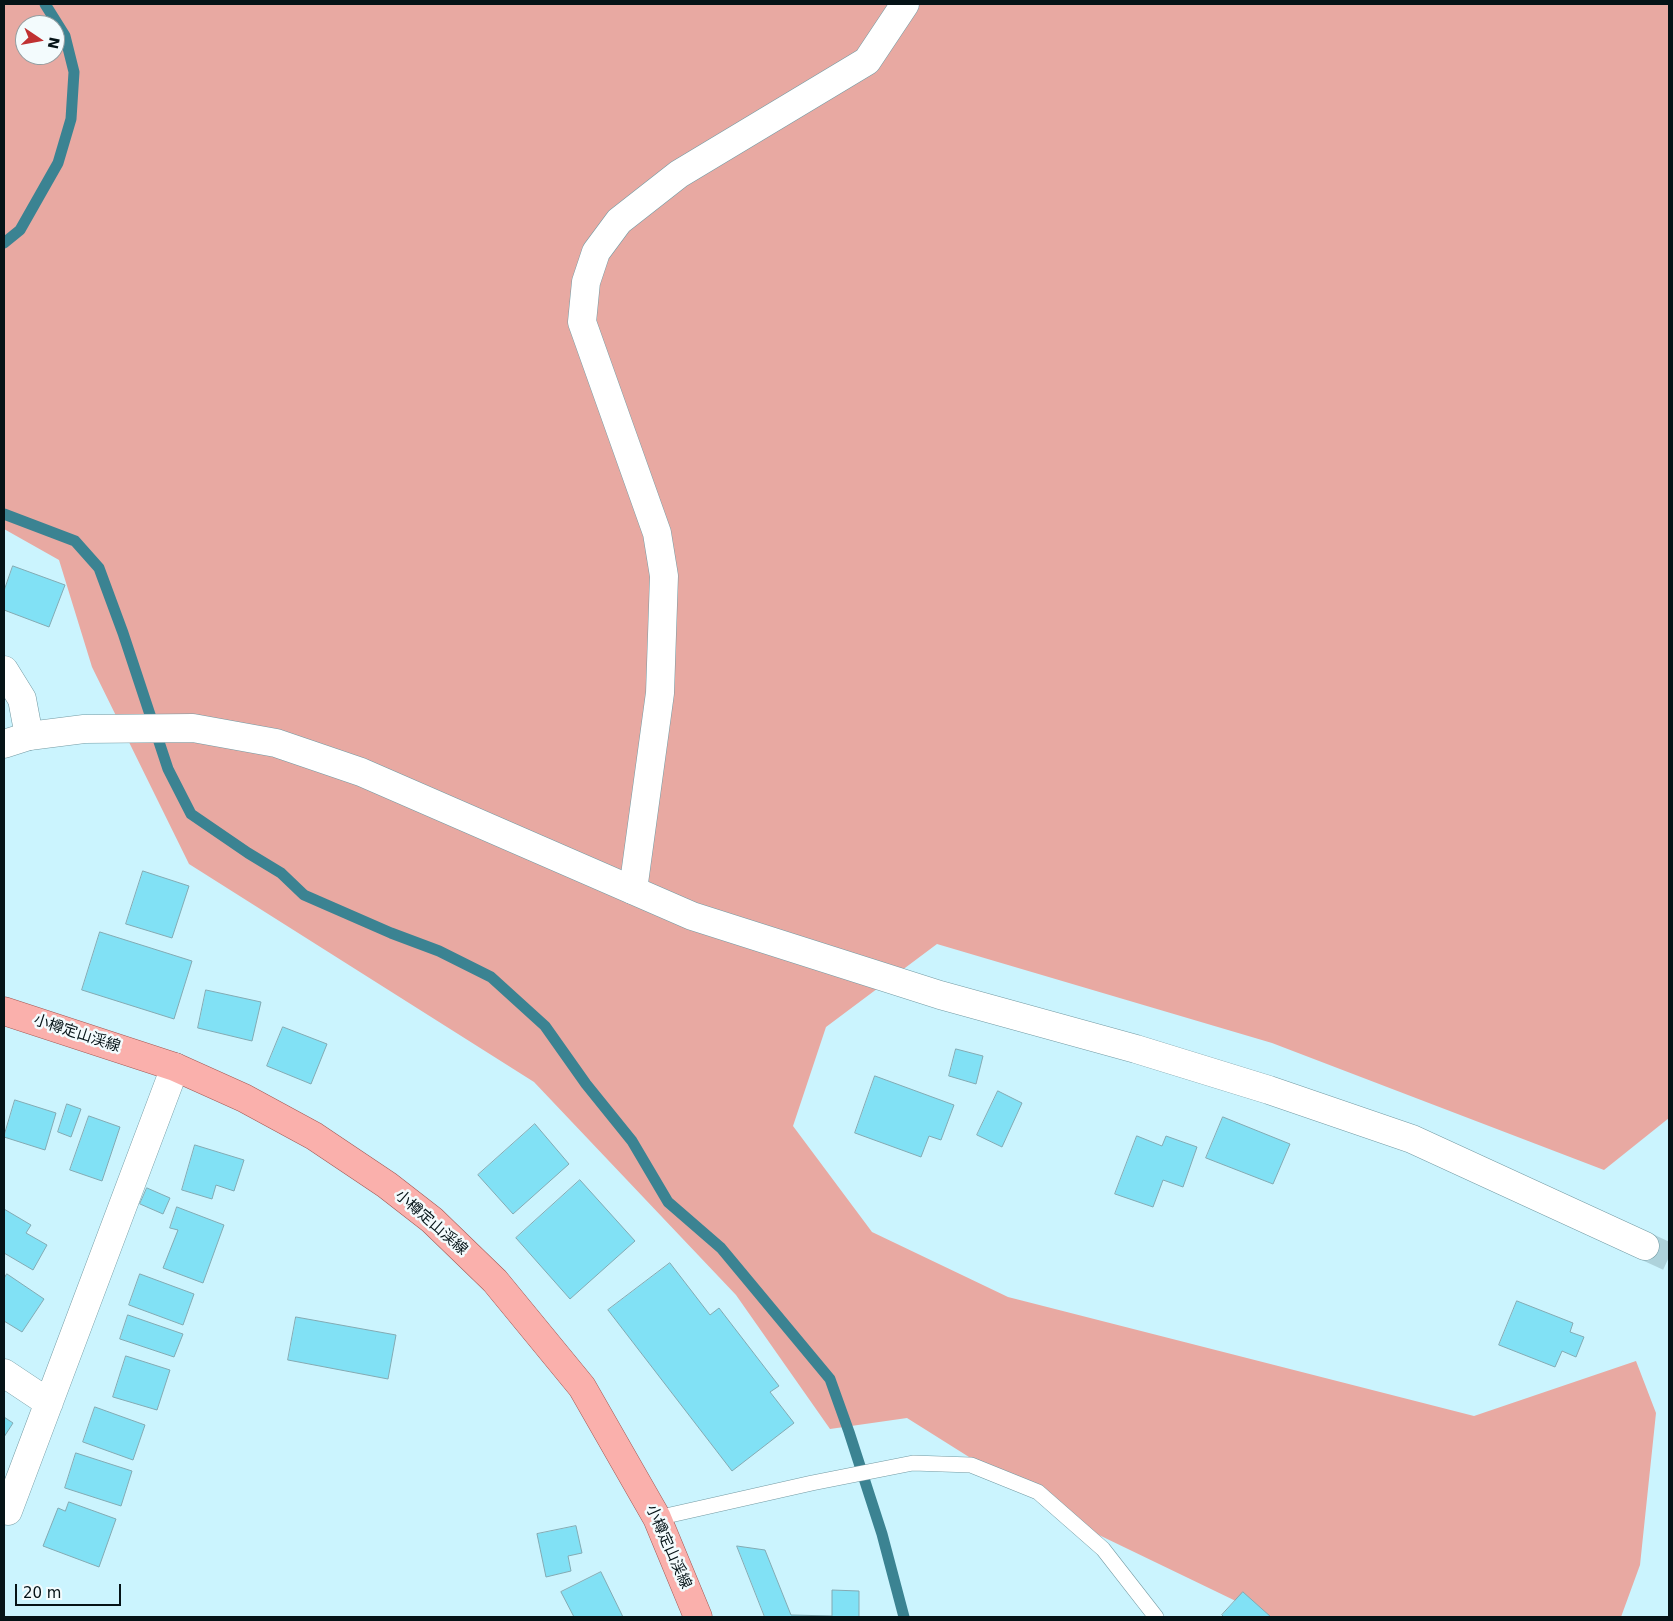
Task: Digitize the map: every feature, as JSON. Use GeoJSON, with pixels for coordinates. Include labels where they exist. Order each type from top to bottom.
{"type":"FeatureCollection","features":[{"type":"Feature","properties":{"kind":"main road","name":"小樽定山渓線"},"geometry":{"type":"LineString","coordinates":[[4,1011],[176,1067],[244,1098],[314,1136],[387,1185],[432,1220],[495,1281],[582,1388],[657,1518],[698,1617]]}},
{"type":"Feature","properties":{"kind":"street"},"geometry":{"type":"LineString","coordinates":[[633,890],[660,693],[664,576],[657,533],[582,322],[586,282],[596,252],[619,221],[679,174],[867,61],[905,4]]}},
{"type":"Feature","properties":{"kind":"street"},"geometry":{"type":"LineString","coordinates":[[4,670],[22,699],[29,736]]}},
{"type":"Feature","properties":{"kind":"street"},"geometry":{"type":"LineString","coordinates":[[4,744],[29,736],[84,729],[193,728],[276,743],[361,772],[692,916],[940,995],[1136,1048],[1269,1090],[1412,1139],[1645,1246]]}},
{"type":"Feature","properties":{"kind":"street"},"geometry":{"type":"LineString","coordinates":[[8,1512],[176,1067]]}},
{"type":"Feature","properties":{"kind":"street"},"geometry":{"type":"LineString","coordinates":[[4,1373],[49,1403]]}},
{"type":"Feature","properties":{"kind":"lane"},"geometry":{"type":"LineString","coordinates":[[657,1518],[812,1483],[913,1463],[971,1465],[1038,1492],[1103,1549],[1156,1617]]}},
{"type":"Feature","properties":{"kind":"shaded area"},"geometry":{"type":"Polygon","coordinates":[[[4,4],[1669,4],[1669,1118],[1604,1170],[1272,1043],[937,944],[826,1027],[793,1126],[872,1232],[1008,1297],[1474,1416],[1636,1361],[1656,1413],[1640,1565],[1621,1617],[1269,1617],[1074,1523],[907,1418],[830,1429],[736,1295],[534,1082],[189,864],[92,667],[59,560],[4,529],[4,4]]]}},
{"type":"Feature","properties":{"kind":"building"},"geometry":{"type":"Polygon","coordinates":[[[13,566],[65,585],[49,627],[4,610],[4,591],[13,566]]]}},
{"type":"Feature","properties":{"kind":"building"},"geometry":{"type":"Polygon","coordinates":[[[143,871],[189,886],[172,938],[126,924],[143,871]]]}},
{"type":"Feature","properties":{"kind":"building"},"geometry":{"type":"Polygon","coordinates":[[[100,932],[192,961],[174,1019],[82,990],[100,932]]]}},
{"type":"Feature","properties":{"kind":"building"},"geometry":{"type":"Polygon","coordinates":[[[206,990],[261,1002],[252,1041],[198,1028],[206,990]]]}},
{"type":"Feature","properties":{"kind":"building"},"geometry":{"type":"Polygon","coordinates":[[[283,1027],[327,1044],[311,1084],[267,1066],[283,1027]]]}},
{"type":"Feature","properties":{"kind":"building"},"geometry":{"type":"Polygon","coordinates":[[[956,1049],[983,1056],[976,1084],[949,1076],[956,1049]]]}},
{"type":"Feature","properties":{"kind":"building"},"geometry":{"type":"Polygon","coordinates":[[[875,1076],[954,1105],[941,1140],[929,1136],[921,1157],[855,1133],[875,1076]]]}},
{"type":"Feature","properties":{"kind":"building"},"geometry":{"type":"Polygon","coordinates":[[[998,1091],[1022,1103],[1002,1147],[977,1135],[998,1091]]]}},
{"type":"Feature","properties":{"kind":"building"},"geometry":{"type":"Polygon","coordinates":[[[15,1100],[56,1113],[45,1150],[4,1137],[15,1100]]]}},
{"type":"Feature","properties":{"kind":"building"},"geometry":{"type":"Polygon","coordinates":[[[67,1104],[81,1109],[71,1137],[58,1132],[67,1104]]]}},
{"type":"Feature","properties":{"kind":"building"},"geometry":{"type":"Polygon","coordinates":[[[89,1116],[120,1127],[102,1181],[70,1170],[89,1116]]]}},
{"type":"Feature","properties":{"kind":"building"},"geometry":{"type":"Polygon","coordinates":[[[1223,1117],[1290,1144],[1273,1184],[1206,1158],[1223,1117]]]}},
{"type":"Feature","properties":{"kind":"building"},"geometry":{"type":"Polygon","coordinates":[[[535,1124],[569,1164],[513,1214],[478,1175],[535,1124]]]}},
{"type":"Feature","properties":{"kind":"building"},"geometry":{"type":"Polygon","coordinates":[[[1137,1136],[1162,1146],[1166,1136],[1197,1147],[1183,1187],[1163,1180],[1153,1207],[1115,1194],[1137,1136]]]}},
{"type":"Feature","properties":{"kind":"building"},"geometry":{"type":"Polygon","coordinates":[[[195,1145],[244,1160],[234,1191],[216,1185],[212,1199],[182,1190],[195,1145]]]}},
{"type":"Feature","properties":{"kind":"building"},"geometry":{"type":"Polygon","coordinates":[[[580,1180],[635,1241],[570,1299],[516,1238],[580,1180]]]}},
{"type":"Feature","properties":{"kind":"building"},"geometry":{"type":"Polygon","coordinates":[[[147,1188],[170,1198],[163,1214],[140,1204],[147,1188]]]}},
{"type":"Feature","properties":{"kind":"building"},"geometry":{"type":"Polygon","coordinates":[[[177,1207],[224,1225],[203,1283],[163,1268],[178,1230],[170,1228],[177,1207]]]}},
{"type":"Feature","properties":{"kind":"building"},"geometry":{"type":"Polygon","coordinates":[[[4,1209],[31,1225],[26,1233],[47,1245],[33,1270],[4,1253],[4,1209]]]}},
{"type":"Feature","properties":{"kind":"building"},"geometry":{"type":"Polygon","coordinates":[[[670,1263],[710,1315],[719,1308],[779,1386],[770,1392],[794,1423],[732,1471],[608,1310],[670,1263]]]}},
{"type":"Feature","properties":{"kind":"building"},"geometry":{"type":"Polygon","coordinates":[[[7,1274],[44,1299],[22,1332],[4,1321],[4,1279],[7,1274]]]}},
{"type":"Feature","properties":{"kind":"building"},"geometry":{"type":"Polygon","coordinates":[[[140,1274],[194,1294],[183,1325],[129,1305],[140,1274]]]}},
{"type":"Feature","properties":{"kind":"building"},"geometry":{"type":"Polygon","coordinates":[[[1517,1301],[1573,1323],[1570,1332],[1584,1337],[1576,1357],[1562,1351],[1555,1367],[1499,1345],[1517,1301]]]}},
{"type":"Feature","properties":{"kind":"building"},"geometry":{"type":"Polygon","coordinates":[[[128,1315],[183,1334],[174,1357],[120,1339],[128,1315]]]}},
{"type":"Feature","properties":{"kind":"building"},"geometry":{"type":"Polygon","coordinates":[[[296,1317],[396,1335],[388,1379],[288,1360],[296,1317]]]}},
{"type":"Feature","properties":{"kind":"building"},"geometry":{"type":"Polygon","coordinates":[[[126,1356],[170,1370],[157,1410],[113,1397],[126,1356]]]}},
{"type":"Feature","properties":{"kind":"building"},"geometry":{"type":"Polygon","coordinates":[[[95,1407],[145,1425],[133,1460],[83,1442],[95,1407]]]}},
{"type":"Feature","properties":{"kind":"building"},"geometry":{"type":"Polygon","coordinates":[[[4,1417],[13,1423],[4,1437],[4,1417]]]}},
{"type":"Feature","properties":{"kind":"building"},"geometry":{"type":"Polygon","coordinates":[[[76,1453],[132,1471],[121,1506],[65,1488],[76,1453]]]}},
{"type":"Feature","properties":{"kind":"building"},"geometry":{"type":"Polygon","coordinates":[[[69,1502],[116,1519],[99,1567],[43,1546],[58,1508],[65,1511],[69,1502]]]}},
{"type":"Feature","properties":{"kind":"building"},"geometry":{"type":"Polygon","coordinates":[[[576,1526],[582,1553],[568,1556],[571,1571],[546,1577],[537,1534],[576,1526]]]}},
{"type":"Feature","properties":{"kind":"building"},"geometry":{"type":"Polygon","coordinates":[[[737,1546],[765,1550],[791,1615],[832,1616],[832,1590],[859,1591],[859,1617],[765,1617],[737,1546]]]}},
{"type":"Feature","properties":{"kind":"building"},"geometry":{"type":"Polygon","coordinates":[[[601,1572],[623,1617],[574,1617],[561,1592],[601,1572]]]}},
{"type":"Feature","properties":{"kind":"building"},"geometry":{"type":"Polygon","coordinates":[[[1243,1592],[1271,1617],[1224,1617],[1222,1615],[1243,1592]]]}},
{"type":"Feature","properties":{"kind":"waterway"},"geometry":{"type":"LineString","coordinates":[[4,243],[20,230],[58,163],[71,119],[74,72],[65,36],[45,4]]}},
{"type":"Feature","properties":{"kind":"waterway"},"geometry":{"type":"LineString","coordinates":[[4,514],[75,541],[99,568],[123,633],[168,769],[191,814],[281,873],[304,895],[391,933],[439,951],[491,977],[545,1026],[586,1084],[632,1141],[668,1202],[721,1248],[830,1379],[882,1534],[904,1617]]}},
{"type":"Feature","properties":{"kind":"tunnel"},"geometry":{"type":"LineString","coordinates":[[1645,1246],[1669,1257]]}}]}
